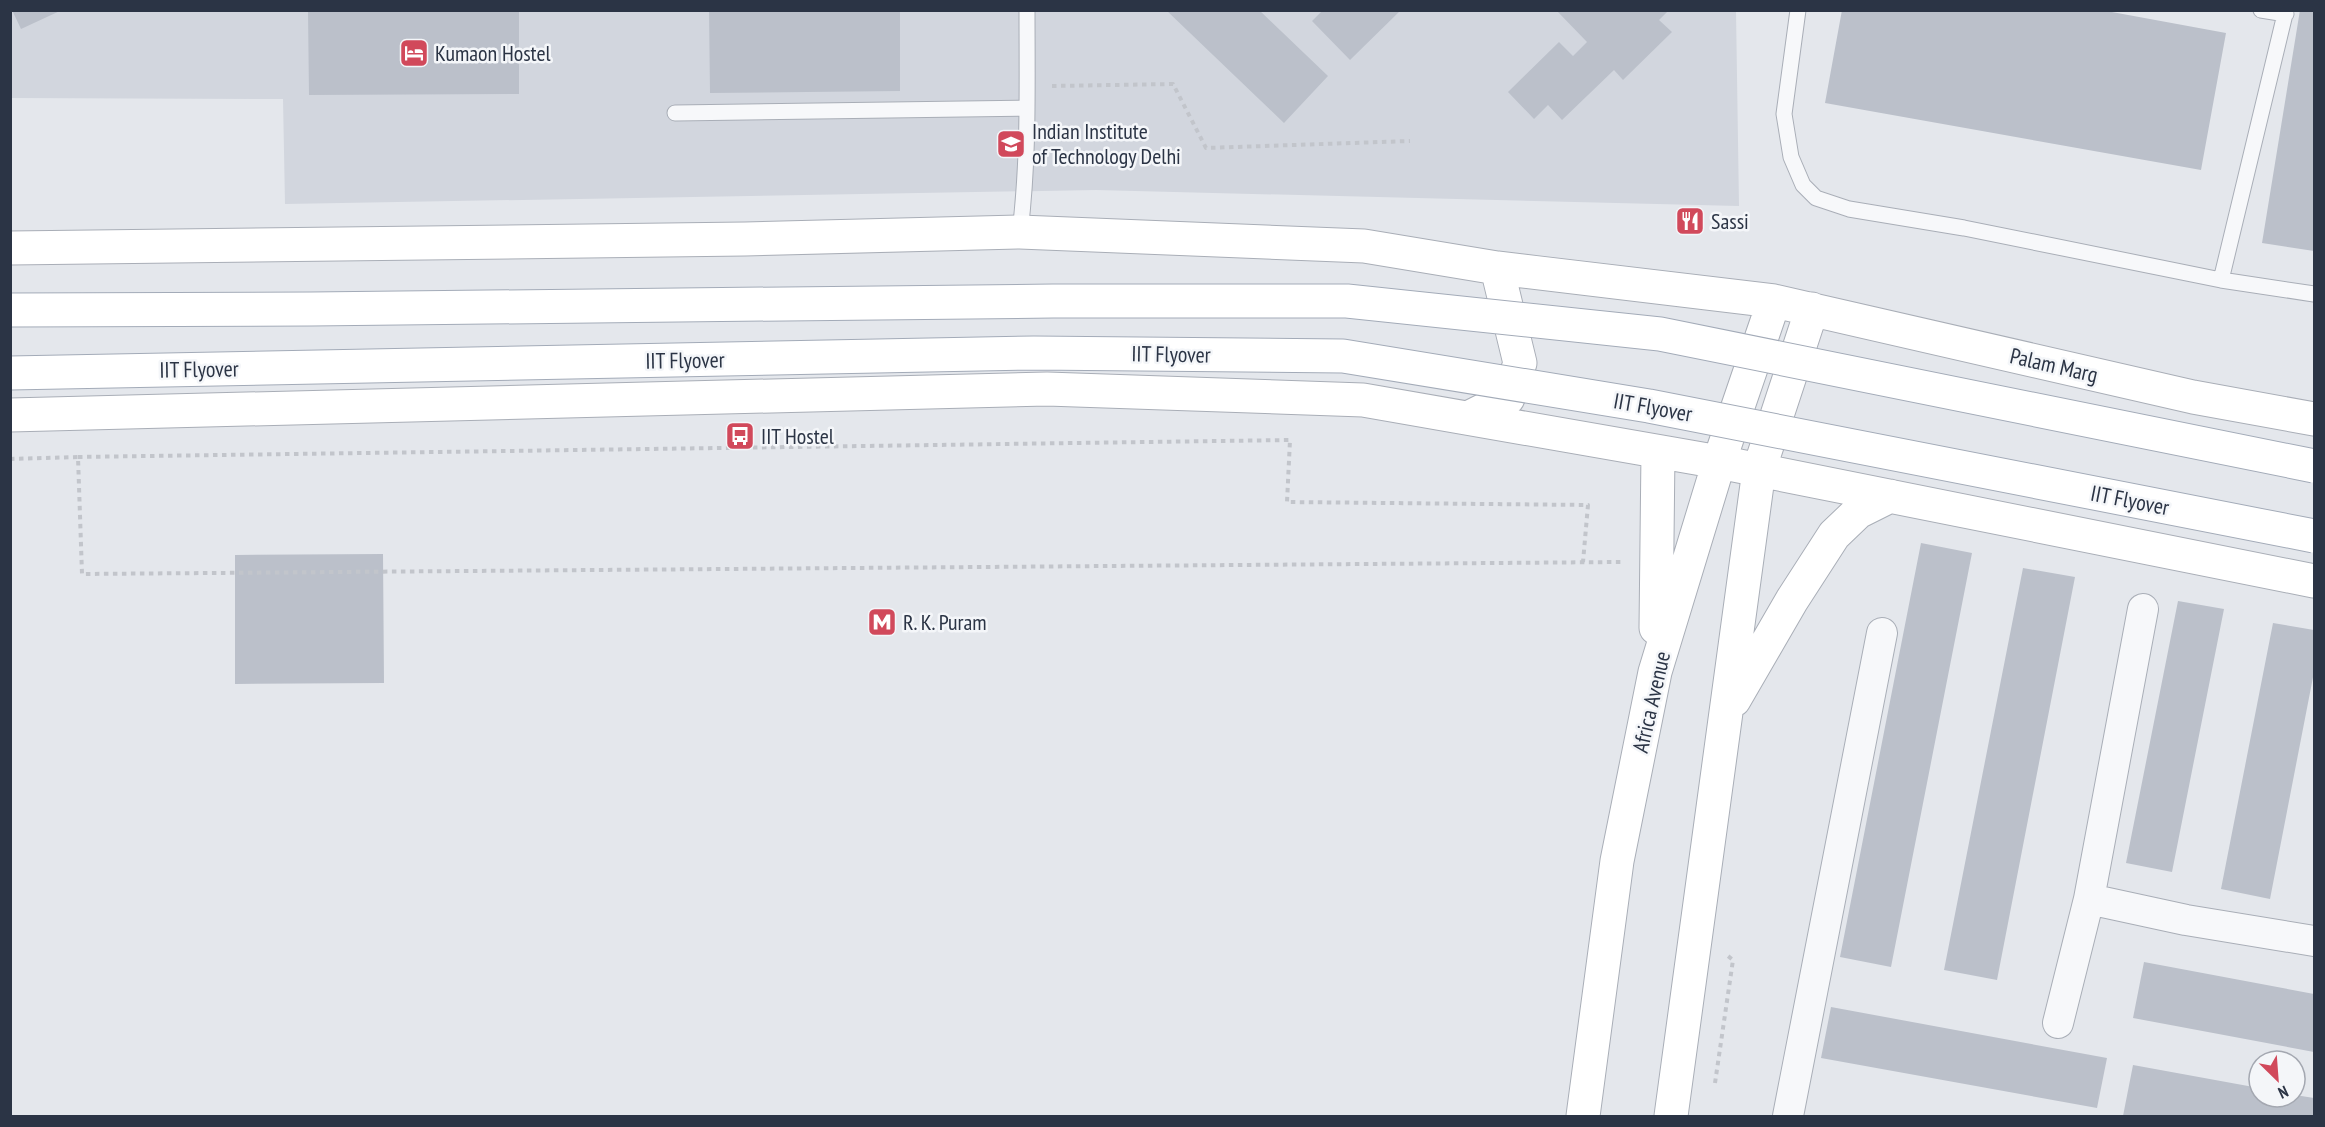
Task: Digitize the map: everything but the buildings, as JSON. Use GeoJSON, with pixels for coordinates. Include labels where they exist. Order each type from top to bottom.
{"type":"FeatureCollection","features":[{"type":"Feature","properties":{"kind":"main road","name":"Palam Marg"},"geometry":{"type":"LineString","coordinates":[[10,248],[745,239],[1020,232],[1364,246],[1497,268],[1794,305],[2193,397],[2314,419]]}},
{"type":"Feature","properties":{"kind":"main road"},"geometry":{"type":"LineString","coordinates":[[1468,418],[1508,398],[1520,363],[1497,268]]}},
{"type":"Feature","properties":{"kind":"main road"},"geometry":{"type":"LineString","coordinates":[[10,310],[1053,301],[1347,301],[1660,334],[2314,466]]}},
{"type":"Feature","properties":{"kind":"main road"},"geometry":{"type":"LineString","coordinates":[[1671,1116],[1759,470],[1794,305]]}},
{"type":"Feature","properties":{"kind":"main road","name":"Africa Avenue"},"geometry":{"type":"LineString","coordinates":[[1583,1116],[1617,861],[1655,672],[1719,462],[1794,305]]}},
{"type":"Feature","properties":{"kind":"main road","name":"IIT Flyover"},"geometry":{"type":"LineString","coordinates":[[10,373],[1022,353],[1343,356],[1649,405],[2314,536]]}},
{"type":"Feature","properties":{"kind":"main road"},"geometry":{"type":"LineString","coordinates":[[10,415],[1047,389],[1363,400],[1719,462],[2314,581]]}},
{"type":"Feature","properties":{"kind":"main road"},"geometry":{"type":"LineString","coordinates":[[1655,672],[1658,452]]}},
{"type":"Feature","properties":{"kind":"main road"},"geometry":{"type":"LineString","coordinates":[[1726,713],[1797,591],[1834,535],[1858,512],[1890,496]]}},
{"type":"Feature","properties":{"kind":"street"},"geometry":{"type":"LineString","coordinates":[[2058,1023],[2089,899],[2142,609]]}},
{"type":"Feature","properties":{"kind":"street"},"geometry":{"type":"LineString","coordinates":[[1788,1116],[1882,633]]}},
{"type":"Feature","properties":{"kind":"street"},"geometry":{"type":"LineString","coordinates":[[2089,899],[2186,920],[2314,941]]}},
{"type":"Feature","properties":{"kind":"lane"},"geometry":{"type":"LineString","coordinates":[[1020,232],[1027,108],[1027,10]]}},
{"type":"Feature","properties":{"kind":"lane"},"geometry":{"type":"LineString","coordinates":[[1798,10],[1784,114],[1791,157],[1803,184],[1816,198],[1849,209],[1964,228],[2221,280],[2314,294]]}},
{"type":"Feature","properties":{"kind":"lane"},"geometry":{"type":"LineString","coordinates":[[2221,280],[2286,12],[2261,10]]}},
{"type":"Feature","properties":{"kind":"lane"},"geometry":{"type":"LineString","coordinates":[[675,113],[1027,108]]}},
{"type":"Feature","properties":{"kind":"path"},"geometry":{"type":"LineString","coordinates":[[1027,87],[1173,84],[1206,148],[1410,141]]}},
{"type":"Feature","properties":{"kind":"path"},"geometry":{"type":"LineString","coordinates":[[10,459],[1290,440],[1287,502],[1588,505],[1583,562]]}},
{"type":"Feature","properties":{"kind":"path"},"geometry":{"type":"LineString","coordinates":[[78,457],[82,574],[1658,561]]}},
{"type":"Feature","properties":{"kind":"shaded area","name":"Indian Institute of Technology Delhi"},"geometry":{"type":"Polygon","coordinates":[[[11,11],[1736,11],[1739,206],[1096,190],[285,204],[283,99],[11,98],[11,11]]]}},
{"type":"Feature","properties":{"kind":"place","name":"Kumaon Hostel"},"geometry":{"type":"Point","coordinates":[414,53]}},
{"type":"Feature","properties":{"kind":"place","name":"Indian Institute of Technology Delhi"},"geometry":{"type":"Point","coordinates":[1011,144]}},
{"type":"Feature","properties":{"kind":"place","name":"Sassi"},"geometry":{"type":"Point","coordinates":[1690,221]}},
{"type":"Feature","properties":{"kind":"place","name":"IIT Hostel"},"geometry":{"type":"Point","coordinates":[740,436]}},
{"type":"Feature","properties":{"kind":"place","name":"R. K. Puram"},"geometry":{"type":"Point","coordinates":[882,622]}}]}
